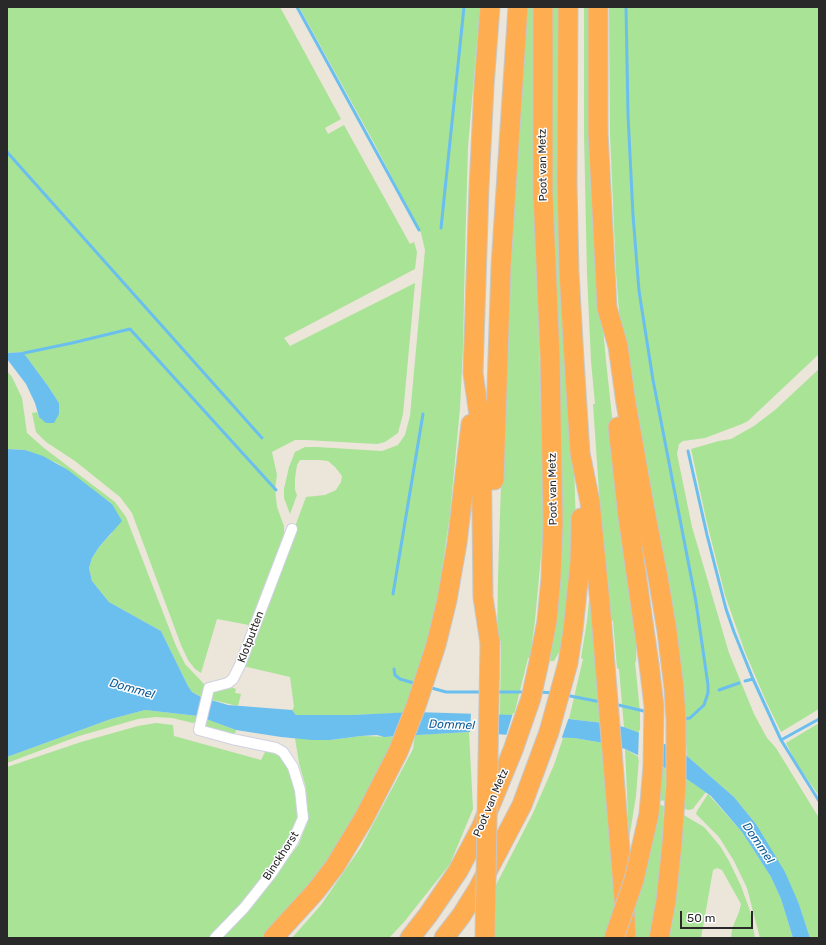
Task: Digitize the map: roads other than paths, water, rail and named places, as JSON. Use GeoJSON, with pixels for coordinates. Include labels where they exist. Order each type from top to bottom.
{"type":"FeatureCollection","features":[{"type":"Feature","properties":{"kind":"highway"},"geometry":{"type":"LineString","coordinates":[[274,938],[315,892],[335,866],[364,818],[398,752],[416,706],[436,646],[453,573],[470,436],[479,188],[490,7]]}},
{"type":"Feature","properties":{"kind":"highway"},"geometry":{"type":"LineString","coordinates":[[485,938],[490,643],[501,266],[518,7]]}},
{"type":"Feature","properties":{"kind":"highway","name":"Poot van Metz"},"geometry":{"type":"LineString","coordinates":[[410,938],[428,915],[458,871],[478,833],[492,801],[531,698],[547,621],[551,578],[553,524],[551,394],[543,194],[543,7]]}},
{"type":"Feature","properties":{"kind":"highway"},"geometry":{"type":"LineString","coordinates":[[444,938],[478,889],[522,805],[549,732],[568,663],[573,630],[580,562],[580,453],[569,272],[567,127],[568,7]]}},
{"type":"Feature","properties":{"kind":"highway"},"geometry":{"type":"LineString","coordinates":[[598,7],[598,132],[607,308],[628,517],[654,706],[654,766],[649,814],[634,880],[614,938]]}},
{"type":"Feature","properties":{"kind":"highway"},"geometry":{"type":"LineString","coordinates":[[607,308],[618,346],[626,403],[666,624],[674,688],[676,767],[672,844],[666,901],[659,938]]}},
{"type":"Feature","properties":{"kind":"highway"},"geometry":{"type":"LineString","coordinates":[[473,373],[481,429],[483,597],[490,643]]}},
{"type":"Feature","properties":{"kind":"highway"},"geometry":{"type":"LineString","coordinates":[[580,453],[590,502],[606,673],[626,938]]}},
{"type":"Feature","properties":{"kind":"street","name":"Klotputten"},"geometry":{"type":"LineString","coordinates":[[200,727],[209,688],[228,683],[233,679],[240,665],[292,529]]}},
{"type":"Feature","properties":{"kind":"street","name":"Binckhorst"},"geometry":{"type":"LineString","coordinates":[[200,727],[232,739],[276,748],[283,752],[293,767],[300,790],[303,807],[303,818],[293,841],[271,874],[244,908],[215,938]]}},
{"type":"Feature","properties":{"kind":"water"},"geometry":{"type":"Polygon","coordinates":[[[23,352],[59,403],[59,414],[54,423],[46,423],[39,417],[35,403],[26,384],[7,359],[7,353],[23,352]]]}},
{"type":"Feature","properties":{"kind":"water","name":"Dommel"},"geometry":{"type":"Polygon","coordinates":[[[7,449],[25,450],[43,456],[68,470],[112,504],[122,521],[99,547],[92,558],[89,568],[92,581],[109,602],[161,631],[192,692],[201,697],[228,705],[292,710],[296,715],[352,715],[414,712],[514,715],[603,723],[624,727],[640,733],[687,756],[734,797],[756,824],[785,872],[799,904],[810,938],[793,938],[781,899],[771,877],[742,832],[711,796],[684,777],[625,749],[604,743],[574,738],[469,732],[384,737],[377,735],[330,740],[312,740],[236,730],[198,716],[145,710],[111,719],[7,757],[7,449]]]}},
{"type":"Feature","properties":{"kind":"waterway"},"geometry":{"type":"LineString","coordinates":[[297,7],[419,230]]}},
{"type":"Feature","properties":{"kind":"waterway"},"geometry":{"type":"LineString","coordinates":[[441,228],[464,7]]}},
{"type":"Feature","properties":{"kind":"waterway"},"geometry":{"type":"LineString","coordinates":[[626,7],[628,115],[633,215],[639,291],[653,380],[696,602],[708,685],[708,693],[704,705],[690,718],[682,719]]}},
{"type":"Feature","properties":{"kind":"waterway"},"geometry":{"type":"LineString","coordinates":[[7,152],[262,438]]}},
{"type":"Feature","properties":{"kind":"waterway"},"geometry":{"type":"LineString","coordinates":[[24,353],[130,329],[276,490]]}},
{"type":"Feature","properties":{"kind":"waterway"},"geometry":{"type":"LineString","coordinates":[[393,594],[423,414]]}},
{"type":"Feature","properties":{"kind":"waterway"},"geometry":{"type":"LineString","coordinates":[[688,451],[707,535],[726,609],[734,632],[753,679],[781,740],[819,801]]}},
{"type":"Feature","properties":{"kind":"waterway"},"geometry":{"type":"LineString","coordinates":[[394,669],[395,675],[400,679],[417,684]]}},
{"type":"Feature","properties":{"kind":"waterway"},"geometry":{"type":"LineString","coordinates":[[745,681],[753,679]]}},
{"type":"Feature","properties":{"kind":"waterway"},"geometry":{"type":"LineString","coordinates":[[719,690],[739,683]]}},
{"type":"Feature","properties":{"kind":"waterway"},"geometry":{"type":"LineString","coordinates":[[428,687],[446,692],[484,692]]}},
{"type":"Feature","properties":{"kind":"waterway"},"geometry":{"type":"LineString","coordinates":[[495,692],[526,692]]}},
{"type":"Feature","properties":{"kind":"waterway"},"geometry":{"type":"LineString","coordinates":[[539,692],[554,693]]}},
{"type":"Feature","properties":{"kind":"waterway"},"geometry":{"type":"LineString","coordinates":[[565,695],[601,702]]}},
{"type":"Feature","properties":{"kind":"waterway"},"geometry":{"type":"LineString","coordinates":[[614,704],[648,712]]}},
{"type":"Feature","properties":{"kind":"waterway"},"geometry":{"type":"LineString","coordinates":[[781,740],[819,719]]}}]}
